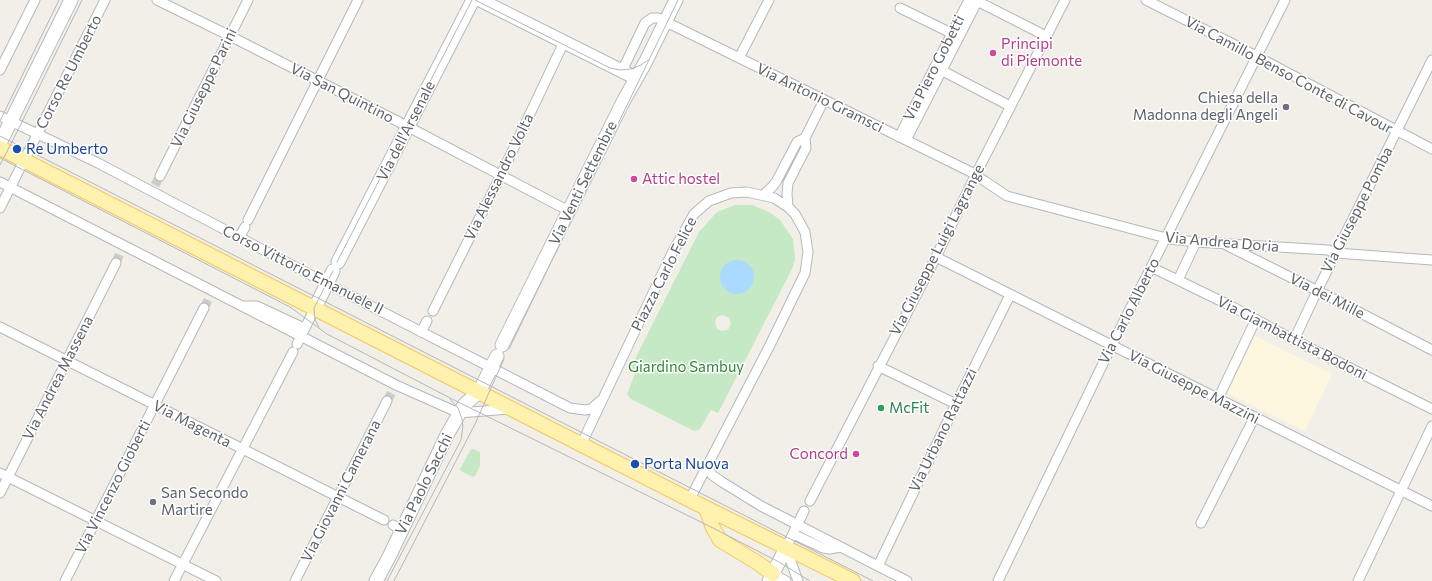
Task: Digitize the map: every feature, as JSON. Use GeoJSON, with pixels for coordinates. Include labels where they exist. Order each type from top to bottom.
{"type":"FeatureCollection","features":[{"type":"Feature","properties":{"kind":"main road","name":"Corso Vittorio Emanuele II"},"geometry":{"type":"LineString","coordinates":[[0,148],[684,498],[852,581]]}},
{"type":"Feature","properties":{"kind":"main road"},"geometry":{"type":"LineString","coordinates":[[706,508],[713,528],[720,540],[758,563],[771,578]]}},
{"type":"Feature","properties":{"kind":"street"},"geometry":{"type":"LineString","coordinates":[[0,70],[35,0]]}},
{"type":"Feature","properties":{"kind":"street","name":"Corso Re Umberto"},"geometry":{"type":"LineString","coordinates":[[0,143],[6,118],[71,0]]}},
{"type":"Feature","properties":{"kind":"street","name":"Corso Re Umberto"},"geometry":{"type":"LineString","coordinates":[[0,208],[105,0]]}},
{"type":"Feature","properties":{"kind":"street","name":"Via San Quintino"},"geometry":{"type":"LineString","coordinates":[[157,0],[408,127],[569,211]]}},
{"type":"Feature","properties":{"kind":"street","name":"Via Giuseppe Parini"},"geometry":{"type":"LineString","coordinates":[[156,184],[248,0]]}},
{"type":"Feature","properties":{"kind":"street"},"geometry":{"type":"LineString","coordinates":[[239,238],[358,0]]}},
{"type":"Feature","properties":{"kind":"street","name":"Via dell'Arsenale"},"geometry":{"type":"LineString","coordinates":[[315,308],[473,0]]}},
{"type":"Feature","properties":{"kind":"street"},"geometry":{"type":"LineString","coordinates":[[480,0],[636,78]]}},
{"type":"Feature","properties":{"kind":"street","name":"Via Venti Settembre"},"geometry":{"type":"LineString","coordinates":[[479,392],[676,0]]}},
{"type":"Feature","properties":{"kind":"street"},"geometry":{"type":"LineString","coordinates":[[740,58],[769,0]]}},
{"type":"Feature","properties":{"kind":"street"},"geometry":{"type":"LineString","coordinates":[[1010,106],[938,68],[975,0],[1046,36]]}},
{"type":"Feature","properties":{"kind":"street","name":"Via Piero Gobetti"},"geometry":{"type":"LineString","coordinates":[[903,138],[938,68],[951,33],[975,0]]}},
{"type":"Feature","properties":{"kind":"street","name":"Via Giuseppe Luigi Lagrange"},"geometry":{"type":"LineString","coordinates":[[810,501],[878,366],[936,257],[1010,106],[1065,0]]}},
{"type":"Feature","properties":{"kind":"street","name":"Via Camillo Benso Conte di Cavour"},"geometry":{"type":"LineString","coordinates":[[1146,0],[1432,149]]}},
{"type":"Feature","properties":{"kind":"street","name":"Via Carlo Alberto"},"geometry":{"type":"LineString","coordinates":[[998,581],[1112,345],[1285,0]]}},
{"type":"Feature","properties":{"kind":"street"},"geometry":{"type":"LineString","coordinates":[[900,8],[951,33]]}},
{"type":"Feature","properties":{"kind":"street"},"geometry":{"type":"LineString","coordinates":[[622,71],[646,21],[652,18],[665,21]]}},
{"type":"Feature","properties":{"kind":"street","name":"Via Antonio Gramsci"},"geometry":{"type":"LineString","coordinates":[[665,21],[903,138],[975,176]]}},
{"type":"Feature","properties":{"kind":"street","name":"Via Alessandro Volta"},"geometry":{"type":"LineString","coordinates":[[433,311],[501,175],[564,42]]}},
{"type":"Feature","properties":{"kind":"street","name":"Via Giuseppe Pomba"},"geometry":{"type":"LineString","coordinates":[[1294,340],[1432,60]]}},
{"type":"Feature","properties":{"kind":"street"},"geometry":{"type":"LineString","coordinates":[[788,207],[788,183],[806,148],[805,138],[824,100]]}},
{"type":"Feature","properties":{"kind":"street","name":"Corso Vittorio Emanuele II"},"geometry":{"type":"LineString","coordinates":[[6,118],[98,163],[156,184],[239,238],[421,332],[496,356],[570,408],[578,410],[591,409],[604,396]]}},
{"type":"Feature","properties":{"kind":"street"},"geometry":{"type":"LineString","coordinates":[[763,195],[776,182],[797,142],[805,138]]}},
{"type":"Feature","properties":{"kind":"street","name":"Via Andrea Doria"},"geometry":{"type":"LineString","coordinates":[[975,176],[1007,196],[1166,238],[1196,242],[1328,250],[1336,253],[1432,260]]}},
{"type":"Feature","properties":{"kind":"street"},"geometry":{"type":"LineString","coordinates":[[0,182],[123,250],[210,294],[242,306],[299,340],[394,387],[459,413],[511,409]]}},
{"type":"Feature","properties":{"kind":"street","name":"Piazza Carlo Felice"},"geometry":{"type":"LineString","coordinates":[[582,445],[673,250],[694,214],[709,202],[731,193],[747,192],[774,198],[788,207],[799,220],[807,238],[808,258],[805,273],[770,345],[692,495],[689,498],[684,498]]}},
{"type":"Feature","properties":{"kind":"street","name":"Via Carlo Alberto"},"geometry":{"type":"LineString","coordinates":[[1178,280],[1196,242]]}},
{"type":"Feature","properties":{"kind":"street","name":"Via dei Mille"},"geometry":{"type":"LineString","coordinates":[[1221,243],[1432,350]]}},
{"type":"Feature","properties":{"kind":"street","name":"Via Giuseppe Mazzini"},"geometry":{"type":"LineString","coordinates":[[936,257],[1254,418],[1432,506]]}},
{"type":"Feature","properties":{"kind":"street","name":"Via Andrea Massena"},"geometry":{"type":"LineString","coordinates":[[0,492],[4,475],[67,361],[116,263]]}},
{"type":"Feature","properties":{"kind":"street","name":"Via Giambattista Bodoni"},"geometry":{"type":"LineString","coordinates":[[1151,267],[1432,409]]}},
{"type":"Feature","properties":{"kind":"street","name":"Via Urbano Rattazzi"},"geometry":{"type":"LineString","coordinates":[[878,566],[1010,295]]}},
{"type":"Feature","properties":{"kind":"street","name":"Via Vincenzo Gioberti"},"geometry":{"type":"LineString","coordinates":[[65,581],[204,308]]}},
{"type":"Feature","properties":{"kind":"street"},"geometry":{"type":"LineString","coordinates":[[174,581],[315,308]]}},
{"type":"Feature","properties":{"kind":"street"},"geometry":{"type":"LineString","coordinates":[[1218,399],[1256,319]]}},
{"type":"Feature","properties":{"kind":"street"},"geometry":{"type":"LineString","coordinates":[[421,332],[427,321]]}},
{"type":"Feature","properties":{"kind":"street","name":"Via Magenta"},"geometry":{"type":"LineString","coordinates":[[0,327],[384,520]]}},
{"type":"Feature","properties":{"kind":"street"},"geometry":{"type":"LineString","coordinates":[[878,366],[956,404]]}},
{"type":"Feature","properties":{"kind":"street","name":"Via Paolo Sacchi"},"geometry":{"type":"LineString","coordinates":[[376,581],[397,527],[459,413],[464,405],[479,392]]}},
{"type":"Feature","properties":{"kind":"street","name":"Via Giovanni Camerana"},"geometry":{"type":"LineString","coordinates":[[294,581],[387,401]]}},
{"type":"Feature","properties":{"kind":"street"},"geometry":{"type":"LineString","coordinates":[[1201,523],[1254,418]]}},
{"type":"Feature","properties":{"kind":"street"},"geometry":{"type":"LineString","coordinates":[[1358,581],[1432,426]]}},
{"type":"Feature","properties":{"kind":"street"},"geometry":{"type":"LineString","coordinates":[[707,465],[712,475],[728,487],[823,548],[830,549],[840,547],[907,581]]}},
{"type":"Feature","properties":{"kind":"street"},"geometry":{"type":"LineString","coordinates":[[4,475],[216,581]]}},
{"type":"Feature","properties":{"kind":"street"},"geometry":{"type":"LineString","coordinates":[[786,581],[771,578],[804,511]]}},
{"type":"Feature","properties":{"kind":"street"},"geometry":{"type":"LineString","coordinates":[[786,548],[798,581]]}},
{"type":"Feature","properties":{"kind":"shaded area"},"geometry":{"type":"Polygon","coordinates":[[[1255,336],[1332,374],[1305,431],[1227,393],[1255,336]]]}},
{"type":"Feature","properties":{"kind":"green space","name":"Giardino Sambuy"},"geometry":{"type":"Polygon","coordinates":[[[735,205],[752,205],[769,212],[780,220],[793,239],[795,259],[792,269],[718,413],[711,410],[700,429],[694,431],[631,399],[627,394],[635,374],[629,371],[699,232],[717,212],[735,205]],[[733,261],[749,289],[752,285],[753,274],[744,262],[733,261]],[[723,315],[717,317],[715,322],[717,329],[722,331],[728,330],[731,324],[729,318],[723,315]]]}},
{"type":"Feature","properties":{"kind":"green space"},"geometry":{"type":"Polygon","coordinates":[[[471,449],[480,452],[480,466],[473,477],[460,469],[471,449]]]}},
{"type":"Feature","properties":{"kind":"water"},"geometry":{"type":"Polygon","coordinates":[[[737,260],[749,265],[754,277],[749,289],[737,294],[725,289],[720,277],[725,265],[737,260]]]}},
{"type":"Feature","properties":{"kind":"tunnel"},"geometry":{"type":"LineString","coordinates":[[155,185],[160,176]]}},
{"type":"Feature","properties":{"kind":"tunnel"},"geometry":{"type":"LineString","coordinates":[[116,263],[120,253]]}},
{"type":"Feature","properties":{"kind":"tunnel"},"geometry":{"type":"LineString","coordinates":[[204,308],[209,298]]}},
{"type":"Feature","properties":{"kind":"tunnel"},"geometry":{"type":"LineString","coordinates":[[387,401],[393,390]]}},
{"type":"Feature","properties":{"kind":"tram line"},"geometry":{"type":"LineString","coordinates":[[0,121],[59,0]]}},
{"type":"Feature","properties":{"kind":"tram line"},"geometry":{"type":"LineString","coordinates":[[0,165],[82,0]]}},
{"type":"Feature","properties":{"kind":"tram line"},"geometry":{"type":"LineString","coordinates":[[337,262],[472,0]]}},
{"type":"Feature","properties":{"kind":"tram line"},"geometry":{"type":"LineString","coordinates":[[475,0],[610,68],[620,70],[631,69],[648,60]]}},
{"type":"Feature","properties":{"kind":"tram line"},"geometry":{"type":"LineString","coordinates":[[509,349],[678,0]]}},
{"type":"Feature","properties":{"kind":"tram line"},"geometry":{"type":"LineString","coordinates":[[0,136],[873,581]]}},
{"type":"Feature","properties":{"kind":"tram line"},"geometry":{"type":"LineString","coordinates":[[0,158],[290,307],[327,334],[452,399],[713,528],[779,562],[810,581]]}},
{"type":"Feature","properties":{"kind":"tram line"},"geometry":{"type":"LineString","coordinates":[[319,327],[315,320],[314,308],[333,271]]}},
{"type":"Feature","properties":{"kind":"tram line"},"geometry":{"type":"LineString","coordinates":[[394,581],[475,424],[504,359]]}},
{"type":"Feature","properties":{"kind":"tram line"},"geometry":{"type":"LineString","coordinates":[[387,581],[461,440],[463,426],[462,419],[458,408],[450,399]]}},
{"type":"Feature","properties":{"kind":"place","name":"Principi di Piemonte"},"geometry":{"type":"Point","coordinates":[993,53]}},
{"type":"Feature","properties":{"kind":"place","name":"Chiesa della Madonna degli Angeli"},"geometry":{"type":"Point","coordinates":[1286,107]}},
{"type":"Feature","properties":{"kind":"place","name":"Re Umberto"},"geometry":{"type":"Point","coordinates":[17,149]}},
{"type":"Feature","properties":{"kind":"place","name":"Attic hostel"},"geometry":{"type":"Point","coordinates":[634,179]}},
{"type":"Feature","properties":{"kind":"place","name":"McFit"},"geometry":{"type":"Point","coordinates":[881,408]}},
{"type":"Feature","properties":{"kind":"place","name":"Concord"},"geometry":{"type":"Point","coordinates":[856,454]}},
{"type":"Feature","properties":{"kind":"place","name":"Porta Nuova"},"geometry":{"type":"Point","coordinates":[635,464]}},
{"type":"Feature","properties":{"kind":"place","name":"San Secondo Martire"},"geometry":{"type":"Point","coordinates":[153,502]}}]}
